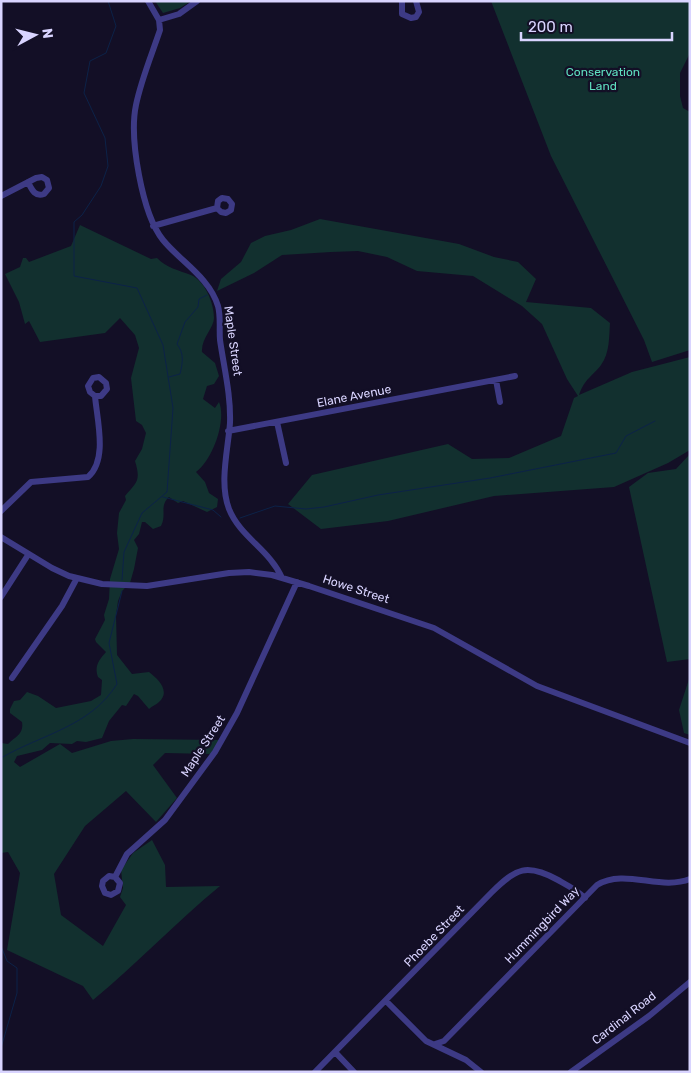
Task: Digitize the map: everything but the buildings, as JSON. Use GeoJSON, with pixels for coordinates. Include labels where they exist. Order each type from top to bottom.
{"type":"FeatureCollection","features":[{"type":"Feature","properties":{"kind":"street"},"geometry":{"type":"LineString","coordinates":[[148,1],[159,20],[183,12],[197,1]]}},
{"type":"Feature","properties":{"kind":"street"},"geometry":{"type":"LineString","coordinates":[[402,1],[401,12],[405,17],[410,18],[416,16],[419,12],[416,1]]}},
{"type":"Feature","properties":{"kind":"street","name":"Maple Street"},"geometry":{"type":"LineString","coordinates":[[159,20],[160,30],[138,97],[134,123],[141,188],[153,226],[176,256],[206,283],[216,302],[229,399],[226,478],[229,509],[243,532],[276,565],[282,578]]}},
{"type":"Feature","properties":{"kind":"street"},"geometry":{"type":"LineString","coordinates":[[1,196],[28,182]]}},
{"type":"Feature","properties":{"kind":"street"},"geometry":{"type":"LineString","coordinates":[[153,226],[218,208]]}},
{"type":"Feature","properties":{"kind":"street","name":"Elane Avenue"},"geometry":{"type":"LineString","coordinates":[[228,431],[516,376]]}},
{"type":"Feature","properties":{"kind":"street"},"geometry":{"type":"LineString","coordinates":[[496,380],[500,402]]}},
{"type":"Feature","properties":{"kind":"street"},"geometry":{"type":"LineString","coordinates":[[1,511],[31,482],[88,478],[93,473],[98,464],[99,456],[95,396]]}},
{"type":"Feature","properties":{"kind":"street"},"geometry":{"type":"LineString","coordinates":[[277,422],[286,463]]}},
{"type":"Feature","properties":{"kind":"street","name":"Howe Street"},"geometry":{"type":"LineString","coordinates":[[1,537],[28,556],[77,578],[102,584],[130,587],[237,572],[297,582],[434,628],[537,686],[690,743]]}},
{"type":"Feature","properties":{"kind":"street"},"geometry":{"type":"LineString","coordinates":[[1,596],[28,556]]}},
{"type":"Feature","properties":{"kind":"street"},"geometry":{"type":"LineString","coordinates":[[12,678],[62,606],[77,578]]}},
{"type":"Feature","properties":{"kind":"street","name":"Maple Street"},"geometry":{"type":"LineString","coordinates":[[115,877],[127,854],[165,820],[215,752],[238,713],[297,582]]}},
{"type":"Feature","properties":{"kind":"street","name":"Phoebe Street"},"geometry":{"type":"LineString","coordinates":[[315,1072],[386,1002],[492,892],[514,873],[525,869],[546,874],[585,898]]}},
{"type":"Feature","properties":{"kind":"street","name":"Hummingbird Way"},"geometry":{"type":"LineString","coordinates":[[434,1044],[444,1041],[597,885],[616,878],[669,884],[690,880]]}},
{"type":"Feature","properties":{"kind":"street","name":"Cardinal Road"},"geometry":{"type":"LineString","coordinates":[[571,1072],[648,1016],[690,982]]}},
{"type":"Feature","properties":{"kind":"street"},"geometry":{"type":"LineString","coordinates":[[386,1002],[426,1041],[466,1060],[481,1072]]}},
{"type":"Feature","properties":{"kind":"street"},"geometry":{"type":"LineString","coordinates":[[334,1052],[354,1072]]}},
{"type":"Feature","properties":{"kind":"green space"},"geometry":{"type":"Polygon","coordinates":[[[155,1],[191,1],[180,8],[163,13],[155,1]]]}},
{"type":"Feature","properties":{"kind":"green space","name":"Conservation Land"},"geometry":{"type":"Polygon","coordinates":[[[491,1],[690,1],[690,53],[680,73],[680,96],[683,108],[690,112],[690,350],[652,362],[644,340],[551,156],[491,1]]]}},
{"type":"Feature","properties":{"kind":"green space"},"geometry":{"type":"Polygon","coordinates":[[[320,219],[459,244],[494,257],[518,262],[536,279],[526,302],[591,308],[610,323],[608,344],[604,360],[586,381],[579,395],[632,372],[690,357],[690,450],[668,463],[614,487],[494,496],[388,521],[321,529],[288,504],[312,475],[448,444],[472,459],[509,458],[561,436],[574,398],[578,396],[567,379],[542,324],[522,306],[473,276],[417,271],[387,257],[358,251],[331,252],[282,255],[254,273],[217,291],[221,279],[241,262],[251,243],[265,236],[291,230],[320,219]]]}},
{"type":"Feature","properties":{"kind":"green space"},"geometry":{"type":"Polygon","coordinates":[[[80,225],[151,259],[157,258],[169,266],[191,275],[204,287],[210,299],[214,318],[212,326],[203,342],[202,352],[215,363],[219,376],[214,384],[207,386],[203,399],[215,408],[219,402],[221,410],[219,430],[212,450],[202,467],[196,472],[205,482],[209,493],[218,499],[217,507],[207,512],[183,501],[178,503],[169,497],[164,504],[161,526],[153,529],[145,522],[142,522],[139,534],[134,540],[138,548],[130,583],[122,591],[118,601],[116,615],[117,655],[132,674],[149,672],[156,678],[162,686],[164,694],[162,698],[149,709],[134,694],[126,706],[122,705],[109,721],[102,738],[86,742],[77,741],[72,744],[50,743],[42,750],[17,756],[14,762],[20,767],[60,744],[72,753],[111,741],[133,739],[220,740],[212,754],[165,753],[153,765],[177,798],[156,822],[126,791],[85,826],[54,874],[61,915],[103,946],[126,905],[120,897],[123,888],[121,870],[133,853],[152,840],[165,865],[166,887],[220,886],[93,1000],[83,986],[7,950],[20,873],[8,852],[1,853],[1,743],[8,744],[22,729],[22,722],[10,713],[14,701],[20,700],[27,692],[38,696],[56,708],[91,701],[101,695],[102,680],[98,677],[97,666],[106,652],[95,639],[105,620],[104,615],[109,599],[110,579],[119,549],[117,533],[119,513],[126,500],[125,496],[137,481],[138,473],[135,461],[142,449],[146,433],[142,425],[136,421],[131,378],[139,348],[135,335],[120,318],[105,333],[40,342],[29,321],[25,324],[19,302],[5,274],[20,267],[23,258],[26,258],[29,262],[71,246],[80,225]]]}},
{"type":"Feature","properties":{"kind":"green space"},"geometry":{"type":"Polygon","coordinates":[[[690,454],[690,659],[667,662],[629,487],[648,473],[676,469],[690,454]]]}},
{"type":"Feature","properties":{"kind":"green space"},"geometry":{"type":"Polygon","coordinates":[[[690,676],[690,735],[684,733],[679,710],[690,676]]]}},
{"type":"Feature","properties":{"kind":"waterway"},"geometry":{"type":"LineString","coordinates":[[108,1],[116,26],[106,53],[90,61],[84,93],[105,138],[108,166],[101,186],[82,215],[74,222],[74,276],[137,288],[163,345],[173,408],[167,492],[142,513],[124,552],[122,580]]}},
{"type":"Feature","properties":{"kind":"waterway"},"geometry":{"type":"LineString","coordinates":[[169,377],[180,374],[182,358],[177,344],[185,322],[198,307],[199,299],[207,295]]}},
{"type":"Feature","properties":{"kind":"waterway"},"geometry":{"type":"LineString","coordinates":[[240,518],[275,506],[306,509],[324,507],[378,495],[490,478],[616,453],[626,436],[655,421]]}},
{"type":"Feature","properties":{"kind":"waterway"},"geometry":{"type":"LineString","coordinates":[[163,497],[213,510],[221,517]]}},
{"type":"Feature","properties":{"kind":"waterway"},"geometry":{"type":"LineString","coordinates":[[1,758],[79,720],[106,699],[117,684],[109,643],[122,591]]}},
{"type":"Feature","properties":{"kind":"waterway"},"geometry":{"type":"LineString","coordinates":[[1,946],[7,961],[17,968],[17,993],[1,1048]]}}]}
